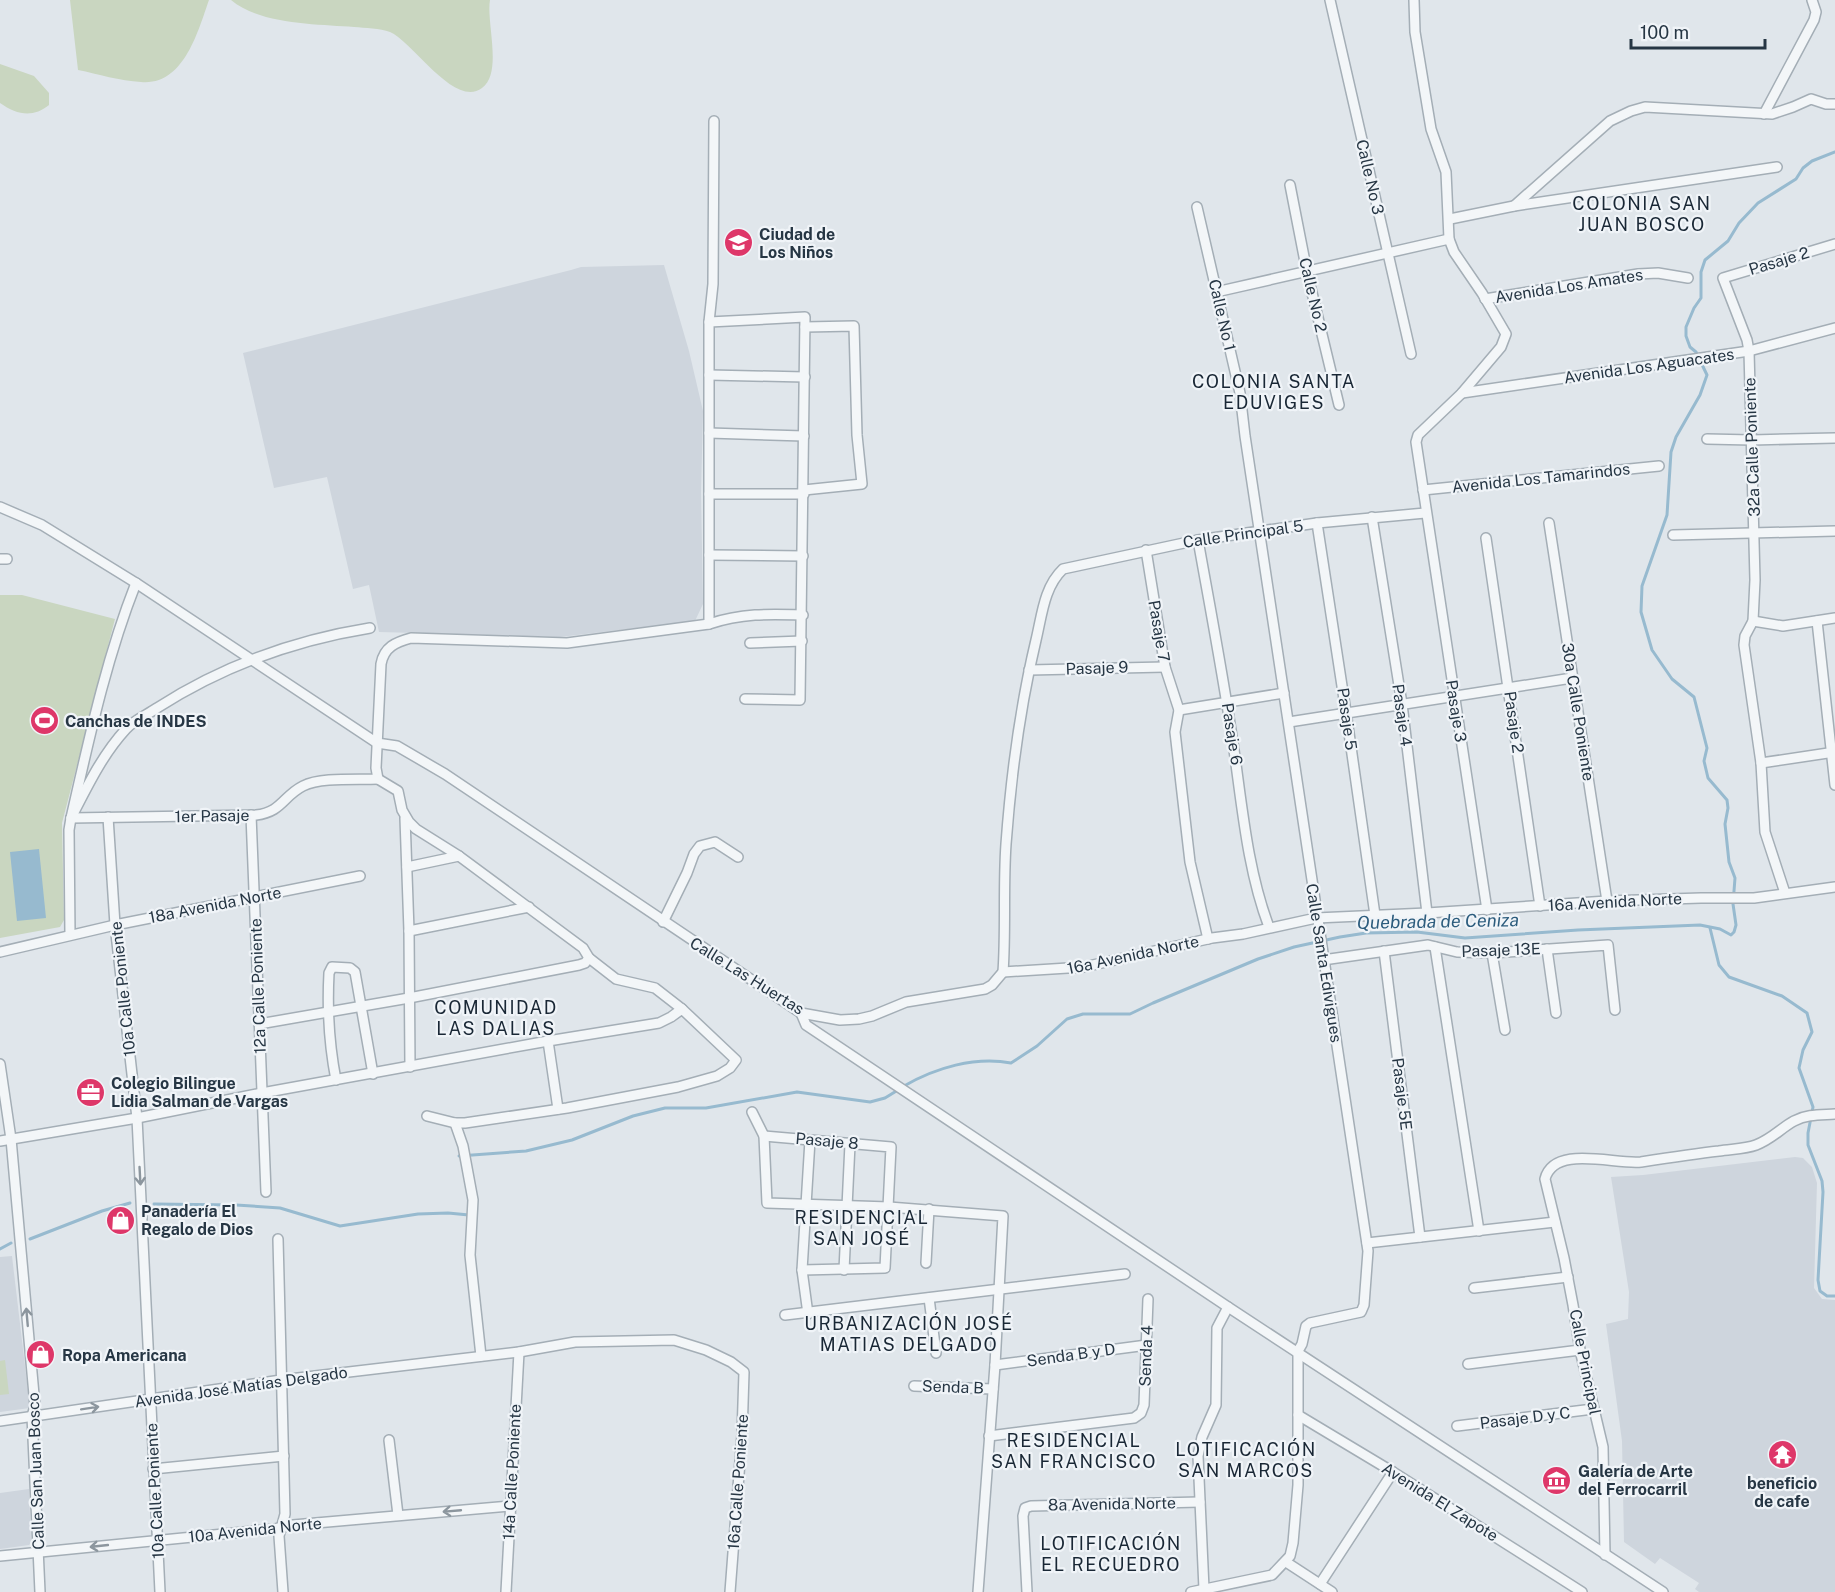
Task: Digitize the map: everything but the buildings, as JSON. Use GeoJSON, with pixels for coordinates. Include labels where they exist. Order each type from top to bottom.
{"type":"FeatureCollection","features":[{"type":"Feature","properties":{"kind":"street","name":"Calle No 3"},"geometry":{"type":"LineString","coordinates":[[1330,0],[1410,354]]}},
{"type":"Feature","properties":{"kind":"street"},"geometry":{"type":"LineString","coordinates":[[1413,0],[1415,32],[1431,129],[1446,172],[1450,219],[1449,239],[1454,252],[1506,334],[1505,340],[1462,393]]}},
{"type":"Feature","properties":{"kind":"street"},"geometry":{"type":"LineString","coordinates":[[1764,114],[1814,20],[1816,12],[1812,0]]}},
{"type":"Feature","properties":{"kind":"street"},"geometry":{"type":"LineString","coordinates":[[1514,206],[1610,121],[1631,111],[1645,107],[1665,107],[1764,114],[1782,111],[1811,99],[1826,104],[1835,104]]}},
{"type":"Feature","properties":{"kind":"street"},"geometry":{"type":"LineString","coordinates":[[709,624],[709,322],[713,284],[714,121]]}},
{"type":"Feature","properties":{"kind":"street"},"geometry":{"type":"LineString","coordinates":[[1450,219],[1514,206],[1777,167]]}},
{"type":"Feature","properties":{"kind":"street","name":"Calle No 2"},"geometry":{"type":"LineString","coordinates":[[1290,185],[1307,272],[1339,405]]}},
{"type":"Feature","properties":{"kind":"street","name":"Calle No 1"},"geometry":{"type":"LineString","coordinates":[[1197,207],[1240,393],[1259,530]]}},
{"type":"Feature","properties":{"kind":"street"},"geometry":{"type":"LineString","coordinates":[[1216,292],[1449,239]]}},
{"type":"Feature","properties":{"kind":"street","name":"Pasaje 2"},"geometry":{"type":"LineString","coordinates":[[1723,278],[1835,244]]}},
{"type":"Feature","properties":{"kind":"street","name":"Avenida Los Amates"},"geometry":{"type":"LineString","coordinates":[[1485,299],[1638,274],[1658,273],[1688,278]]}},
{"type":"Feature","properties":{"kind":"street","name":"32a Calle Poniente"},"geometry":{"type":"LineString","coordinates":[[1723,278],[1747,340],[1749,351],[1755,533],[1753,621],[1745,636],[1744,645],[1761,763],[1765,832],[1785,893]]}},
{"type":"Feature","properties":{"kind":"street"},"geometry":{"type":"LineString","coordinates":[[709,322],[805,316],[800,700],[745,699]]}},
{"type":"Feature","properties":{"kind":"street"},"geometry":{"type":"LineString","coordinates":[[709,494],[804,492],[862,484],[857,435],[854,326],[805,327]]}},
{"type":"Feature","properties":{"kind":"street","name":"Avenida Los Aguacates"},"geometry":{"type":"LineString","coordinates":[[1462,393],[1749,351],[1835,328]]}},
{"type":"Feature","properties":{"kind":"street"},"geometry":{"type":"LineString","coordinates":[[709,375],[805,376]]}},
{"type":"Feature","properties":{"kind":"street","name":"Pasaje 3"},"geometry":{"type":"LineString","coordinates":[[1462,393],[1418,435],[1416,442],[1486,910]]}},
{"type":"Feature","properties":{"kind":"street"},"geometry":{"type":"LineString","coordinates":[[709,433],[804,436]]}},
{"type":"Feature","properties":{"kind":"street"},"geometry":{"type":"LineString","coordinates":[[1707,439],[1835,438]]}},
{"type":"Feature","properties":{"kind":"street","name":"Avenida Los Tamarindos"},"geometry":{"type":"LineString","coordinates":[[1423,490],[1659,466]]}},
{"type":"Feature","properties":{"kind":"street","name":"Calle Las Huertas"},"geometry":{"type":"LineString","coordinates":[[0,507],[42,525],[136,583],[377,743],[397,746],[446,774],[801,1013],[840,1020],[859,1019],[906,1002],[985,989],[992,985],[1003,972]]}},
{"type":"Feature","properties":{"kind":"street","name":"Calle Principal 5"},"geometry":{"type":"LineString","coordinates":[[1029,670],[1047,593],[1052,580],[1063,569],[1146,550],[1259,530],[1425,513]]}},
{"type":"Feature","properties":{"kind":"street","name":"Pasaje 4"},"geometry":{"type":"LineString","coordinates":[[1372,518],[1402,704],[1427,913]]}},
{"type":"Feature","properties":{"kind":"street","name":"Pasaje 5"},"geometry":{"type":"LineString","coordinates":[[1317,523],[1375,915]]}},
{"type":"Feature","properties":{"kind":"street","name":"30a Calle Poniente"},"geometry":{"type":"LineString","coordinates":[[1549,523],[1607,901]]}},
{"type":"Feature","properties":{"kind":"street","name":"Calle Santa Edivigues"},"geometry":{"type":"LineString","coordinates":[[1259,530],[1367,1243],[1363,1309],[1359,1314],[1310,1323],[1306,1326],[1298,1351]]}},
{"type":"Feature","properties":{"kind":"street"},"geometry":{"type":"LineString","coordinates":[[1673,535],[1835,531]]}},
{"type":"Feature","properties":{"kind":"street","name":"Pasaje 2"},"geometry":{"type":"LineString","coordinates":[[1486,538],[1540,906]]}},
{"type":"Feature","properties":{"kind":"street","name":"Pasaje 6"},"geometry":{"type":"LineString","coordinates":[[1198,540],[1227,702],[1251,861],[1258,899],[1269,927]]}},
{"type":"Feature","properties":{"kind":"street","name":"Pasaje 7"},"geometry":{"type":"LineString","coordinates":[[1146,550],[1165,667],[1179,710]]}},
{"type":"Feature","properties":{"kind":"street"},"geometry":{"type":"LineString","coordinates":[[709,555],[803,556]]}},
{"type":"Feature","properties":{"kind":"street"},"geometry":{"type":"LineString","coordinates":[[70,935],[70,818],[93,721],[123,617],[136,583]]}},
{"type":"Feature","properties":{"kind":"street"},"geometry":{"type":"LineString","coordinates":[[410,1067],[410,931],[405,815],[398,791],[378,779],[376,768],[383,656],[389,646],[411,639],[567,643],[709,624],[730,617],[751,614],[802,615]]}},
{"type":"Feature","properties":{"kind":"street"},"geometry":{"type":"LineString","coordinates":[[1753,621],[1783,626],[1835,618]]}},
{"type":"Feature","properties":{"kind":"street"},"geometry":{"type":"LineString","coordinates":[[1817,621],[1835,785]]}},
{"type":"Feature","properties":{"kind":"street"},"geometry":{"type":"LineString","coordinates":[[70,818],[98,766],[128,727],[188,688],[295,644],[332,634],[370,628]]}},
{"type":"Feature","properties":{"kind":"street"},"geometry":{"type":"LineString","coordinates":[[750,643],[802,641]]}},
{"type":"Feature","properties":{"kind":"street","name":"Pasaje 9"},"geometry":{"type":"LineString","coordinates":[[1029,670],[1165,667]]}},
{"type":"Feature","properties":{"kind":"street"},"geometry":{"type":"LineString","coordinates":[[1003,972],[1006,845],[1013,771],[1029,670]]}},
{"type":"Feature","properties":{"kind":"street"},"geometry":{"type":"LineString","coordinates":[[1289,722],[1572,678]]}},
{"type":"Feature","properties":{"kind":"street"},"geometry":{"type":"LineString","coordinates":[[1208,939],[1190,862],[1175,732],[1179,710],[1284,693]]}},
{"type":"Feature","properties":{"kind":"street"},"geometry":{"type":"LineString","coordinates":[[1761,763],[1833,752]]}},
{"type":"Feature","properties":{"kind":"street","name":"1er Pasaje"},"geometry":{"type":"LineString","coordinates":[[70,818],[266,814],[277,809],[296,790],[315,782],[378,779]]}},
{"type":"Feature","properties":{"kind":"street","name":"12a Calle Poniente"},"geometry":{"type":"LineString","coordinates":[[250,815],[266,1192]]}},
{"type":"Feature","properties":{"kind":"street"},"geometry":{"type":"LineString","coordinates":[[405,815],[416,828],[459,856],[583,948],[589,958],[616,979],[655,988],[682,1009],[736,1060],[730,1068],[703,1081],[558,1109],[455,1123],[428,1116]]}},
{"type":"Feature","properties":{"kind":"street","name":"10a Calle Poniente"},"geometry":{"type":"LineString","coordinates":[[108,817],[115,925],[137,1118],[160,1592]]}},
{"type":"Feature","properties":{"kind":"street"},"geometry":{"type":"LineString","coordinates":[[663,922],[694,854],[700,846],[715,842],[738,857]]}},
{"type":"Feature","properties":{"kind":"street"},"geometry":{"type":"LineString","coordinates":[[407,867],[459,856]]}},
{"type":"Feature","properties":{"kind":"street","name":"18a Avenida Norte"},"geometry":{"type":"LineString","coordinates":[[0,952],[115,925],[360,876]]}},
{"type":"Feature","properties":{"kind":"street","name":"16a Avenida Norte"},"geometry":{"type":"LineString","coordinates":[[1003,972],[1084,967],[1316,918],[1486,910],[1607,901],[1746,898],[1835,887]]}},
{"type":"Feature","properties":{"kind":"street"},"geometry":{"type":"LineString","coordinates":[[410,931],[529,908]]}},
{"type":"Feature","properties":{"kind":"street","name":"Pasaje 13E"},"geometry":{"type":"LineString","coordinates":[[1323,960],[1428,945],[1457,952],[1492,953],[1608,945],[1615,1010]]}},
{"type":"Feature","properties":{"kind":"street"},"geometry":{"type":"LineString","coordinates":[[1435,947],[1479,1231]]}},
{"type":"Feature","properties":{"kind":"street"},"geometry":{"type":"LineString","coordinates":[[1547,949],[1556,1013]]}},
{"type":"Feature","properties":{"kind":"street","name":"Pasaje 5E"},"geometry":{"type":"LineString","coordinates":[[1384,951],[1420,1238]]}},
{"type":"Feature","properties":{"kind":"street"},"geometry":{"type":"LineString","coordinates":[[1492,953],[1505,1030]]}},
{"type":"Feature","properties":{"kind":"street"},"geometry":{"type":"LineString","coordinates":[[259,1024],[579,965],[585,963],[589,958]]}},
{"type":"Feature","properties":{"kind":"street"},"geometry":{"type":"LineString","coordinates":[[336,1080],[329,1047],[327,1012],[329,973],[332,967],[350,968],[355,972],[373,1074]]}},
{"type":"Feature","properties":{"kind":"street"},"geometry":{"type":"LineString","coordinates":[[0,1141],[658,1023],[682,1009]]}},
{"type":"Feature","properties":{"kind":"street"},"geometry":{"type":"LineString","coordinates":[[801,1013],[806,1026],[1662,1592]]}},
{"type":"Feature","properties":{"kind":"street"},"geometry":{"type":"LineString","coordinates":[[548,1041],[558,1109]]}},
{"type":"Feature","properties":{"kind":"street","name":"Calle San Juan Bosco"},"geometry":{"type":"LineString","coordinates":[[0,1064],[11,1139],[35,1406],[32,1416],[40,1592]]}},
{"type":"Feature","properties":{"kind":"street"},"geometry":{"type":"LineString","coordinates":[[752,1112],[764,1136],[767,1203],[929,1209],[1003,1216],[995,1365],[978,1592]]}},
{"type":"Feature","properties":{"kind":"street","name":"Calle Principal"},"geometry":{"type":"LineString","coordinates":[[1605,1555],[1603,1447],[1580,1350],[1568,1277],[1545,1179],[1547,1171],[1551,1166],[1564,1160],[1636,1162],[1754,1146],[1774,1136],[1797,1119],[1835,1113]]}},
{"type":"Feature","properties":{"kind":"street"},"geometry":{"type":"LineString","coordinates":[[455,1123],[463,1146],[473,1200],[470,1255],[482,1356]]}},
{"type":"Feature","properties":{"kind":"street","name":"Pasaje 8"},"geometry":{"type":"LineString","coordinates":[[764,1136],[891,1147],[889,1207]]}},
{"type":"Feature","properties":{"kind":"street"},"geometry":{"type":"LineString","coordinates":[[808,1314],[802,1270],[810,1140]]}},
{"type":"Feature","properties":{"kind":"street"},"geometry":{"type":"LineString","coordinates":[[844,1270],[850,1144]]}},
{"type":"Feature","properties":{"kind":"street"},"geometry":{"type":"LineString","coordinates":[[802,1270],[885,1268],[889,1207]]}},
{"type":"Feature","properties":{"kind":"street"},"geometry":{"type":"LineString","coordinates":[[926,1263],[929,1209]]}},
{"type":"Feature","properties":{"kind":"street"},"geometry":{"type":"LineString","coordinates":[[1367,1243],[1555,1222]]}},
{"type":"Feature","properties":{"kind":"street"},"geometry":{"type":"LineString","coordinates":[[278,1239],[285,1514],[279,1536],[283,1592]]}},
{"type":"Feature","properties":{"kind":"street"},"geometry":{"type":"LineString","coordinates":[[785,1315],[1125,1275]]}},
{"type":"Feature","properties":{"kind":"street"},"geometry":{"type":"LineString","coordinates":[[1474,1288],[1568,1277]]}},
{"type":"Feature","properties":{"kind":"street"},"geometry":{"type":"LineString","coordinates":[[929,1298],[936,1353]]}},
{"type":"Feature","properties":{"kind":"street","name":"Senda 4"},"geometry":{"type":"LineString","coordinates":[[989,1436],[1134,1418],[1141,1413],[1144,1405],[1148,1299]]}},
{"type":"Feature","properties":{"kind":"street"},"geometry":{"type":"LineString","coordinates":[[1204,1589],[1198,1456],[1202,1437],[1216,1405],[1217,1328],[1228,1307]]}},
{"type":"Feature","properties":{"kind":"street","name":"Avenida José Matías Delgado"},"geometry":{"type":"LineString","coordinates":[[0,1421],[281,1380],[519,1352],[575,1342],[674,1341],[706,1350],[744,1372]]}},
{"type":"Feature","properties":{"kind":"street","name":"Senda B y D"},"geometry":{"type":"LineString","coordinates":[[995,1365],[1147,1345]]}},
{"type":"Feature","properties":{"kind":"street"},"geometry":{"type":"LineString","coordinates":[[1468,1364],[1580,1350]]}},
{"type":"Feature","properties":{"kind":"street"},"geometry":{"type":"LineString","coordinates":[[1191,1592],[1272,1575],[1286,1562],[1293,1543],[1298,1485],[1298,1351]]}},
{"type":"Feature","properties":{"kind":"street","name":"14a Calle Poniente"},"geometry":{"type":"LineString","coordinates":[[505,1592],[519,1352]]}},
{"type":"Feature","properties":{"kind":"street","name":"16a Calle Poniente"},"geometry":{"type":"LineString","coordinates":[[730,1592],[742,1436],[744,1372]]}},
{"type":"Feature","properties":{"kind":"street","name":"Senda B"},"geometry":{"type":"LineString","coordinates":[[914,1386],[993,1389]]}},
{"type":"Feature","properties":{"kind":"street","name":"Pasaje D y C"},"geometry":{"type":"LineString","coordinates":[[1457,1426],[1593,1409]]}},
{"type":"Feature","properties":{"kind":"street","name":"Avenida El Zapote"},"geometry":{"type":"LineString","coordinates":[[1298,1415],[1393,1472],[1582,1592]]}},
{"type":"Feature","properties":{"kind":"street"},"geometry":{"type":"LineString","coordinates":[[389,1440],[398,1515]]}},
{"type":"Feature","properties":{"kind":"street"},"geometry":{"type":"LineString","coordinates":[[153,1469],[284,1456]]}},
{"type":"Feature","properties":{"kind":"street"},"geometry":{"type":"LineString","coordinates":[[1320,1584],[1393,1472]]}},
{"type":"Feature","properties":{"kind":"street","name":"8a Avenida Norte"},"geometry":{"type":"LineString","coordinates":[[1028,1592],[1023,1516],[1025,1508],[1200,1502]]}},
{"type":"Feature","properties":{"kind":"street","name":"10a Avenida Norte"},"geometry":{"type":"LineString","coordinates":[[0,1556],[398,1515],[510,1506]]}},
{"type":"Feature","properties":{"kind":"street"},"geometry":{"type":"LineString","coordinates":[[1286,1562],[1332,1592]]}},
{"type":"Feature","properties":{"kind":"shaded area"},"geometry":{"type":"Polygon","coordinates":[[[664,265],[689,351],[703,411],[701,493],[703,604],[695,621],[560,637],[379,632],[369,585],[353,589],[327,477],[274,488],[243,353],[581,267],[664,265]]]}},
{"type":"Feature","properties":{"kind":"shaded area"},"geometry":{"type":"Polygon","coordinates":[[[1803,1158],[1812,1167],[1817,1183],[1814,1288],[1822,1299],[1835,1300],[1835,1592],[1699,1592],[1695,1589],[1699,1583],[1660,1558],[1655,1564],[1624,1542],[1622,1441],[1606,1324],[1628,1319],[1629,1292],[1611,1177],[1803,1158]]]}},
{"type":"Feature","properties":{"kind":"shaded area"},"geometry":{"type":"Polygon","coordinates":[[[12,1256],[30,1408],[0,1412],[0,1257],[12,1256]]]}},
{"type":"Feature","properties":{"kind":"shaded area"},"geometry":{"type":"Polygon","coordinates":[[[29,1489],[31,1543],[0,1549],[0,1493],[29,1489]]]}},
{"type":"Feature","properties":{"kind":"green space"},"geometry":{"type":"Polygon","coordinates":[[[70,0],[209,0],[194,41],[179,66],[156,81],[141,82],[78,70],[70,0]]]}},
{"type":"Feature","properties":{"kind":"green space"},"geometry":{"type":"Polygon","coordinates":[[[231,0],[490,0],[492,71],[482,88],[471,92],[459,90],[434,72],[390,32],[372,28],[307,24],[274,19],[243,8],[231,0]]]}},
{"type":"Feature","properties":{"kind":"green space"},"geometry":{"type":"Polygon","coordinates":[[[0,64],[34,76],[49,93],[49,105],[37,112],[25,113],[0,103],[0,64]]]}},
{"type":"Feature","properties":{"kind":"green space","name":"Canchas de INDES"},"geometry":{"type":"Polygon","coordinates":[[[0,595],[22,595],[115,619],[62,823],[64,920],[60,927],[0,938],[0,595]]]}},
{"type":"Feature","properties":{"kind":"green space"},"geometry":{"type":"Polygon","coordinates":[[[5,1360],[9,1394],[0,1395],[0,1361],[5,1360]]]}},
{"type":"Feature","properties":{"kind":"water"},"geometry":{"type":"Polygon","coordinates":[[[39,849],[46,918],[17,921],[10,852],[39,849]]]}},
{"type":"Feature","properties":{"kind":"waterway"},"geometry":{"type":"LineString","coordinates":[[904,1086],[942,1069],[969,1062],[1011,1063],[1037,1046],[1067,1019],[1083,1014],[1130,1014],[1258,959],[1294,947],[1340,937],[1366,933],[1417,932],[1465,938],[1700,925],[1720,929],[1731,935],[1734,932],[1736,925],[1733,904],[1735,878],[1729,862],[1725,824],[1727,800],[1708,778],[1704,761],[1707,748],[1694,697],[1672,679],[1652,650],[1641,612],[1642,586],[1667,515],[1671,452],[1676,437],[1700,395],[1707,375],[1686,336],[1686,327],[1701,298],[1701,272],[1705,260],[1728,241],[1739,223],[1758,203],[1796,179],[1803,168],[1812,161],[1835,152]]}},
{"type":"Feature","properties":{"kind":"waterway"},"geometry":{"type":"LineString","coordinates":[[1710,928],[1719,965],[1729,977],[1782,996],[1807,1013],[1812,1032],[1803,1050],[1799,1068],[1813,1107],[1808,1145],[1822,1181],[1823,1192],[1818,1280],[1820,1291],[1827,1296],[1835,1296]]}},
{"type":"Feature","properties":{"kind":"waterway","name":"Quebrada de Ceniza"},"geometry":{"type":"LineString","coordinates":[[459,1156],[526,1151],[572,1140],[633,1116],[665,1108],[706,1108],[797,1092],[870,1102],[885,1098],[898,1090]]}},
{"type":"Feature","properties":{"kind":"waterway","name":"Quebrada de Ceniza"},"geometry":{"type":"LineString","coordinates":[[30,1239],[102,1211],[130,1203]]}},
{"type":"Feature","properties":{"kind":"waterway","name":"Quebrada de Ceniza"},"geometry":{"type":"LineString","coordinates":[[154,1204],[280,1208],[340,1226],[418,1214],[469,1215]]}},
{"type":"Feature","properties":{"kind":"waterway","name":"Quebrada de Ceniza"},"geometry":{"type":"LineString","coordinates":[[0,1249],[11,1243]]}},
{"type":"Feature","properties":{"kind":"place","name":"Ciudad de Los Niños"},"geometry":{"type":"Point","coordinates":[738,243]}},
{"type":"Feature","properties":{"kind":"place","name":"Canchas de INDES"},"geometry":{"type":"Point","coordinates":[44,721]}},
{"type":"Feature","properties":{"kind":"place","name":"Colegio Bilingue Lidia Salman de Vargas"},"geometry":{"type":"Point","coordinates":[90,1092]}},
{"type":"Feature","properties":{"kind":"place","name":"Panadería El Regalo de Dios"},"geometry":{"type":"Point","coordinates":[120,1220]}},
{"type":"Feature","properties":{"kind":"place","name":"Ropa Americana"},"geometry":{"type":"Point","coordinates":[41,1355]}},
{"type":"Feature","properties":{"kind":"place","name":"beneficio de cafe"},"geometry":{"type":"Point","coordinates":[1782,1455]}},
{"type":"Feature","properties":{"kind":"place","name":"Galería de Arte del Ferrocarril"},"geometry":{"type":"Point","coordinates":[1557,1480]}},
{"type":"Feature","properties":{"kind":"district","name":"COLONIA SAN JUAN BOSCO"},"geometry":{"type":"Point","coordinates":[1642,213]}},
{"type":"Feature","properties":{"kind":"district","name":"COLONIA SANTA EDUVIGES"},"geometry":{"type":"Point","coordinates":[1274,391]}},
{"type":"Feature","properties":{"kind":"district","name":"COMUNIDAD LAS DALIAS"},"geometry":{"type":"Point","coordinates":[496,1017]}},
{"type":"Feature","properties":{"kind":"district","name":"RESIDENCIAL SAN JOSÉ"},"geometry":{"type":"Point","coordinates":[862,1227]}},
{"type":"Feature","properties":{"kind":"district","name":"URBANIZACIÓN JOSÉ MATIAS DELGADO"},"geometry":{"type":"Point","coordinates":[909,1333]}},
{"type":"Feature","properties":{"kind":"district","name":"RESIDENCIAL SAN FRANCISCO"},"geometry":{"type":"Point","coordinates":[1074,1450]}},
{"type":"Feature","properties":{"kind":"district","name":"LOTIFICACIÓN SAN MARCOS"},"geometry":{"type":"Point","coordinates":[1246,1459]}},
{"type":"Feature","properties":{"kind":"district","name":"LOTIFICACIÓN EL RECUEDRO"},"geometry":{"type":"Point","coordinates":[1111,1553]}}]}
